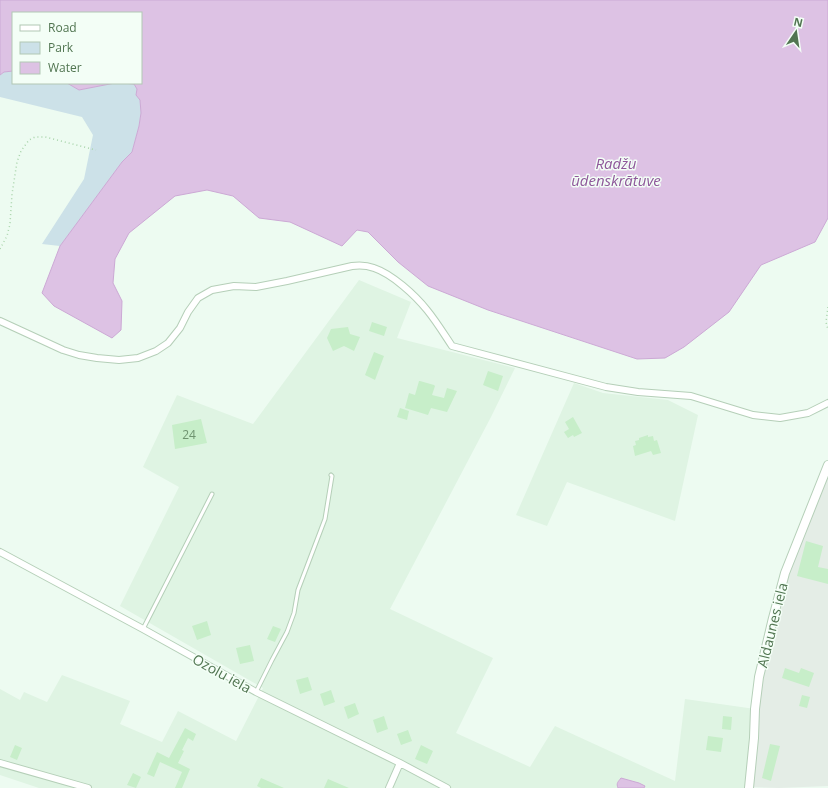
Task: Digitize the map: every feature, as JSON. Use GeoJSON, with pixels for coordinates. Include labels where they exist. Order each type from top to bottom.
{"type":"FeatureCollection","features":[{"type":"Feature","properties":{"kind":"street"},"geometry":{"type":"LineString","coordinates":[[0,320],[63,350],[79,355],[119,360],[138,358],[156,351],[168,343],[180,328],[188,312],[198,298],[212,290],[234,286],[256,287],[362,265],[384,272],[409,291],[427,309],[452,346],[606,387],[638,392],[691,396],[753,415],[780,418],[808,413],[828,404]]}},
{"type":"Feature","properties":{"kind":"street","name":"Aldaunes iela"},"geometry":{"type":"LineString","coordinates":[[749,788],[759,677],[773,618],[785,573],[827,467]]}},
{"type":"Feature","properties":{"kind":"street","name":"Ozolu iela"},"geometry":{"type":"LineString","coordinates":[[0,552],[256,692],[400,763],[447,788]]}},
{"type":"Feature","properties":{"kind":"street"},"geometry":{"type":"LineString","coordinates":[[0,763],[88,788]]}},
{"type":"Feature","properties":{"kind":"street"},"geometry":{"type":"LineString","coordinates":[[389,788],[400,763]]}},
{"type":"Feature","properties":{"kind":"lane"},"geometry":{"type":"LineString","coordinates":[[256,692],[288,632],[292,621],[298,590],[325,519],[331,475]]}},
{"type":"Feature","properties":{"kind":"lane"},"geometry":{"type":"LineString","coordinates":[[143,629],[212,494]]}},
{"type":"Feature","properties":{"kind":"path"},"geometry":{"type":"LineString","coordinates":[[0,249],[7,236],[10,224],[12,194],[17,162],[21,151],[29,140],[35,137],[45,137],[96,150]]}},
{"type":"Feature","properties":{"kind":"path"},"geometry":{"type":"LineString","coordinates":[[828,307],[826,322],[828,330]]}},
{"type":"Feature","properties":{"kind":"shaded area"},"geometry":{"type":"Polygon","coordinates":[[[359,280],[411,302],[397,338],[515,368],[491,417],[390,609],[493,658],[456,733],[530,767],[555,726],[675,781],[685,699],[755,709],[749,788],[39,788],[0,775],[0,689],[20,700],[24,692],[47,702],[62,675],[130,701],[120,724],[162,742],[178,711],[236,741],[263,688],[120,606],[179,487],[143,467],[177,395],[253,424],[359,280]]]}},
{"type":"Feature","properties":{"kind":"shaded area"},"geometry":{"type":"Polygon","coordinates":[[[574,383],[603,393],[668,400],[698,415],[675,521],[567,482],[547,526],[516,515],[574,383]]]}},
{"type":"Feature","properties":{"kind":"shaded area"},"geometry":{"type":"Polygon","coordinates":[[[828,471],[828,786],[779,788],[749,787],[755,709],[785,573],[828,471]]]}},
{"type":"Feature","properties":{"kind":"green space"},"geometry":{"type":"Polygon","coordinates":[[[12,71],[12,84],[69,84],[79,90],[110,84],[134,84],[137,89],[136,95],[140,100],[141,113],[132,152],[122,162],[60,246],[42,244],[84,179],[93,135],[82,117],[0,97],[0,75],[4,72],[12,71]]]}},
{"type":"Feature","properties":{"kind":"water","name":"Radžu ūdenskrātuve"},"geometry":{"type":"Polygon","coordinates":[[[0,0],[828,0],[828,218],[815,242],[761,265],[729,312],[684,347],[665,358],[637,359],[488,310],[428,286],[398,262],[368,232],[357,230],[342,246],[290,222],[259,218],[233,196],[207,190],[175,196],[129,233],[115,259],[113,283],[122,301],[121,330],[112,338],[54,306],[42,293],[60,246],[122,162],[132,152],[141,113],[140,100],[136,95],[137,89],[134,84],[142,84],[142,12],[12,12],[12,71],[4,72],[0,75],[0,0]]]}},
{"type":"Feature","properties":{"kind":"water"},"geometry":{"type":"Polygon","coordinates":[[[69,84],[110,84],[79,90],[69,84]]]}},
{"type":"Feature","properties":{"kind":"water"},"geometry":{"type":"Polygon","coordinates":[[[621,778],[645,786],[644,788],[618,788],[617,784],[621,778]]]}},
{"type":"Feature","properties":{"kind":"building"},"geometry":{"type":"Polygon","coordinates":[[[372,322],[387,327],[384,336],[369,331],[372,322]]]}},
{"type":"Feature","properties":{"kind":"building"},"geometry":{"type":"Polygon","coordinates":[[[348,327],[350,334],[360,337],[354,351],[344,346],[333,351],[327,338],[331,329],[348,327]]]}},
{"type":"Feature","properties":{"kind":"building"},"geometry":{"type":"Polygon","coordinates":[[[374,352],[384,356],[375,380],[365,375],[374,352]]]}},
{"type":"Feature","properties":{"kind":"building"},"geometry":{"type":"Polygon","coordinates":[[[488,371],[503,376],[498,391],[483,385],[488,371]]]}},
{"type":"Feature","properties":{"kind":"building"},"geometry":{"type":"Polygon","coordinates":[[[419,381],[435,386],[432,395],[444,398],[447,388],[457,391],[447,412],[431,408],[428,415],[405,408],[409,393],[415,395],[419,381]]]}},
{"type":"Feature","properties":{"kind":"building"},"geometry":{"type":"Polygon","coordinates":[[[400,408],[409,411],[407,420],[397,417],[400,408]]]}},
{"type":"Feature","properties":{"kind":"building"},"geometry":{"type":"Polygon","coordinates":[[[573,417],[582,433],[568,438],[564,432],[569,429],[565,422],[573,417]]]}},
{"type":"Feature","properties":{"kind":"building"},"geometry":{"type":"Polygon","coordinates":[[[201,419],[207,443],[175,449],[172,425],[201,419]]]}},
{"type":"Feature","properties":{"kind":"building"},"geometry":{"type":"Polygon","coordinates":[[[648,435],[648,437],[653,436],[654,441],[657,440],[661,453],[653,455],[651,451],[635,456],[633,446],[636,445],[635,441],[648,435]]]}},
{"type":"Feature","properties":{"kind":"building"},"geometry":{"type":"Polygon","coordinates":[[[806,541],[823,546],[818,567],[828,569],[828,584],[797,576],[806,541]]]}},
{"type":"Feature","properties":{"kind":"building"},"geometry":{"type":"Polygon","coordinates":[[[207,621],[211,635],[197,640],[192,626],[207,621]]]}},
{"type":"Feature","properties":{"kind":"building"},"geometry":{"type":"Polygon","coordinates":[[[273,626],[281,629],[275,642],[267,639],[273,626]]]}},
{"type":"Feature","properties":{"kind":"building"},"geometry":{"type":"Polygon","coordinates":[[[250,645],[254,661],[240,664],[236,648],[250,645]]]}},
{"type":"Feature","properties":{"kind":"building"},"geometry":{"type":"Polygon","coordinates":[[[785,668],[799,673],[801,668],[814,673],[809,687],[782,678],[785,668]]]}},
{"type":"Feature","properties":{"kind":"building"},"geometry":{"type":"Polygon","coordinates":[[[308,677],[312,690],[300,694],[296,680],[308,677]]]}},
{"type":"Feature","properties":{"kind":"building"},"geometry":{"type":"Polygon","coordinates":[[[331,690],[335,702],[324,706],[320,694],[331,690]]]}},
{"type":"Feature","properties":{"kind":"building"},"geometry":{"type":"Polygon","coordinates":[[[802,695],[810,697],[807,708],[799,706],[802,695]]]}},
{"type":"Feature","properties":{"kind":"building"},"geometry":{"type":"Polygon","coordinates":[[[355,703],[359,714],[348,719],[344,707],[355,703]]]}},
{"type":"Feature","properties":{"kind":"building"},"geometry":{"type":"Polygon","coordinates":[[[384,716],[388,729],[377,733],[373,720],[384,716]]]}},
{"type":"Feature","properties":{"kind":"building"},"geometry":{"type":"Polygon","coordinates":[[[723,716],[732,717],[731,730],[722,729],[723,716]]]}},
{"type":"Feature","properties":{"kind":"building"},"geometry":{"type":"Polygon","coordinates":[[[185,728],[196,734],[193,741],[188,738],[182,750],[184,751],[178,763],[190,769],[182,788],[175,788],[182,772],[160,762],[154,777],[147,774],[157,752],[169,758],[185,728]]]}},
{"type":"Feature","properties":{"kind":"building"},"geometry":{"type":"Polygon","coordinates":[[[408,730],[412,741],[401,745],[397,734],[408,730]]]}},
{"type":"Feature","properties":{"kind":"building"},"geometry":{"type":"Polygon","coordinates":[[[708,736],[723,738],[721,752],[706,750],[708,736]]]}},
{"type":"Feature","properties":{"kind":"building"},"geometry":{"type":"Polygon","coordinates":[[[770,744],[780,746],[771,781],[762,778],[770,744]]]}},
{"type":"Feature","properties":{"kind":"building"},"geometry":{"type":"Polygon","coordinates":[[[15,745],[22,748],[17,760],[10,757],[15,745]]]}},
{"type":"Feature","properties":{"kind":"building"},"geometry":{"type":"Polygon","coordinates":[[[421,745],[433,751],[427,764],[415,759],[421,745]]]}},
{"type":"Feature","properties":{"kind":"building"},"geometry":{"type":"Polygon","coordinates":[[[133,773],[141,777],[136,788],[127,785],[133,773]]]}},
{"type":"Feature","properties":{"kind":"building"},"geometry":{"type":"Polygon","coordinates":[[[261,778],[284,788],[261,788],[257,786],[261,778]]]}},
{"type":"Feature","properties":{"kind":"building"},"geometry":{"type":"Polygon","coordinates":[[[328,779],[349,788],[324,788],[328,779]]]}}]}
